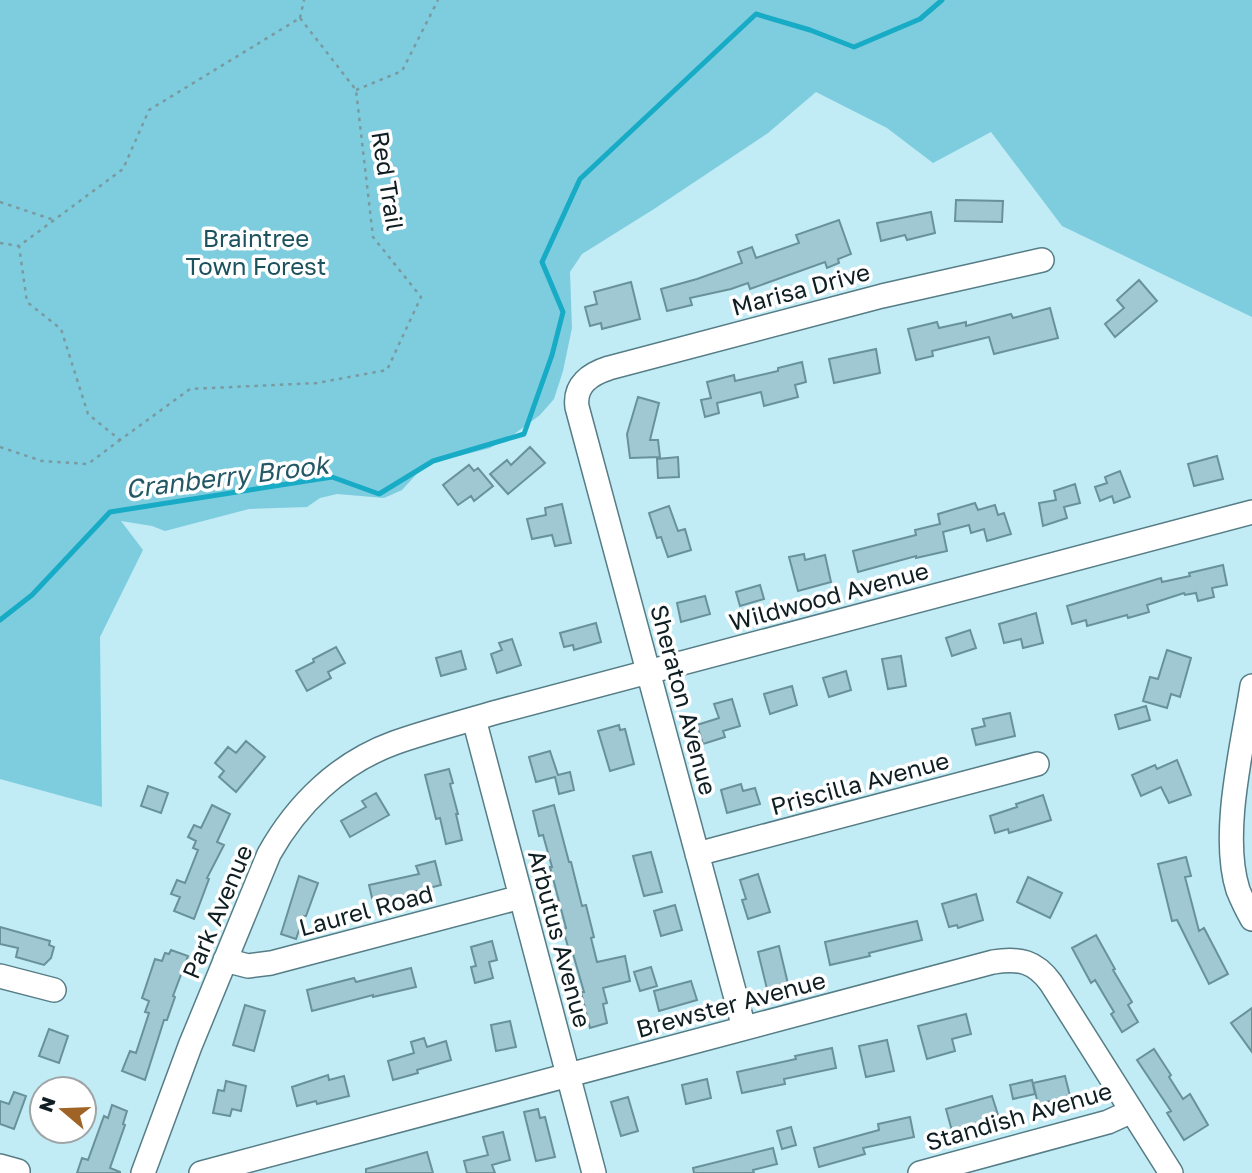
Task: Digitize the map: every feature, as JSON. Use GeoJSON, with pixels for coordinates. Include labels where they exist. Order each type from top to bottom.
{"type":"FeatureCollection","features":[{"type":"Feature","properties":{"kind":"street","name":"Marisa Drive"},"geometry":{"type":"LineString","coordinates":[[580,386],[593,375],[609,368],[895,292],[1042,260]]}},
{"type":"Feature","properties":{"kind":"street","name":"Sheraton Avenue"},"geometry":{"type":"LineString","coordinates":[[580,386],[576,399],[577,407],[744,1028]]}},
{"type":"Feature","properties":{"kind":"street","name":"Wildwood Avenue"},"geometry":{"type":"LineString","coordinates":[[419,735],[1251,516]]}},
{"type":"Feature","properties":{"kind":"street"},"geometry":{"type":"LineString","coordinates":[[1252,686],[1250,717],[1234,797],[1232,847],[1238,890],[1252,919]]}},
{"type":"Feature","properties":{"kind":"street","name":"Arbutus Avenue"},"geometry":{"type":"LineString","coordinates":[[474,719],[594,1173]]}},
{"type":"Feature","properties":{"kind":"street","name":"Park Avenue"},"geometry":{"type":"LineString","coordinates":[[143,1173],[225,960],[269,855],[283,831],[325,784],[355,762],[380,748],[419,735]]}},
{"type":"Feature","properties":{"kind":"street","name":"Priscilla Avenue"},"geometry":{"type":"LineString","coordinates":[[697,855],[1037,764]]}},
{"type":"Feature","properties":{"kind":"street","name":"Laurel Road"},"geometry":{"type":"LineString","coordinates":[[225,960],[248,966],[271,963],[521,897]]}},
{"type":"Feature","properties":{"kind":"street","name":"Brewster Avenue"},"geometry":{"type":"LineString","coordinates":[[201,1173],[993,962],[1013,960],[1030,963],[1051,983],[1171,1173]]}},
{"type":"Feature","properties":{"kind":"street"},"geometry":{"type":"LineString","coordinates":[[0,976],[54,990]]}},
{"type":"Feature","properties":{"kind":"street","name":"Standish Avenue"},"geometry":{"type":"LineString","coordinates":[[920,1173],[1108,1122],[1132,1111]]}},
{"type":"Feature","properties":{"kind":"path"},"geometry":{"type":"LineString","coordinates":[[0,243],[19,246],[123,169],[149,110],[299,18],[304,0]]}},
{"type":"Feature","properties":{"kind":"path"},"geometry":{"type":"LineString","coordinates":[[299,18],[356,90],[402,71],[438,0]]}},
{"type":"Feature","properties":{"kind":"path","name":"Red Trail"},"geometry":{"type":"LineString","coordinates":[[120,440],[190,389],[317,383],[387,370],[421,297],[373,237],[356,90]]}},
{"type":"Feature","properties":{"kind":"path"},"geometry":{"type":"LineString","coordinates":[[0,202],[54,220]]}},
{"type":"Feature","properties":{"kind":"path"},"geometry":{"type":"LineString","coordinates":[[0,447],[43,461],[88,464],[120,440],[88,414],[61,329],[27,302],[19,246]]}},
{"type":"Feature","properties":{"kind":"green space","name":"Braintree Town Forest"},"geometry":{"type":"Polygon","coordinates":[[[0,0],[1252,0],[1252,317],[1062,226],[991,132],[933,163],[887,128],[816,92],[768,133],[582,254],[570,272],[572,328],[554,399],[540,415],[513,435],[490,448],[425,465],[402,490],[384,498],[337,494],[320,498],[307,507],[249,509],[165,531],[121,521],[143,550],[100,637],[102,807],[0,779],[0,0]]]}},
{"type":"Feature","properties":{"kind":"building"},"geometry":{"type":"Polygon","coordinates":[[[956,200],[1003,201],[1002,222],[955,221],[956,200]]]}},
{"type":"Feature","properties":{"kind":"building"},"geometry":{"type":"Polygon","coordinates":[[[931,212],[935,233],[907,240],[905,235],[881,241],[877,223],[931,212]]]}},
{"type":"Feature","properties":{"kind":"building"},"geometry":{"type":"Polygon","coordinates":[[[839,220],[851,254],[838,259],[839,263],[827,268],[825,262],[750,289],[748,283],[690,298],[692,305],[667,311],[661,289],[742,263],[738,252],[752,247],[756,258],[799,243],[796,235],[839,220]]]}},
{"type":"Feature","properties":{"kind":"building"},"geometry":{"type":"Polygon","coordinates":[[[1139,280],[1157,301],[1115,337],[1105,324],[1124,308],[1117,300],[1139,280]]]}},
{"type":"Feature","properties":{"kind":"building"},"geometry":{"type":"Polygon","coordinates":[[[631,282],[640,319],[602,329],[601,323],[590,326],[585,307],[597,304],[594,292],[631,282]]]}},
{"type":"Feature","properties":{"kind":"building"},"geometry":{"type":"Polygon","coordinates":[[[1050,308],[1058,338],[994,354],[989,337],[932,351],[933,356],[916,360],[908,329],[937,322],[939,328],[966,322],[966,326],[1011,314],[1013,318],[1050,308]]]}},
{"type":"Feature","properties":{"kind":"building"},"geometry":{"type":"Polygon","coordinates":[[[876,349],[880,373],[834,383],[829,359],[876,349]]]}},
{"type":"Feature","properties":{"kind":"building"},"geometry":{"type":"Polygon","coordinates":[[[802,362],[806,382],[795,385],[798,397],[764,406],[761,392],[717,403],[719,413],[705,417],[701,400],[711,398],[707,382],[734,375],[735,381],[778,371],[778,368],[802,362]]]}},
{"type":"Feature","properties":{"kind":"building"},"geometry":{"type":"Polygon","coordinates":[[[638,397],[659,403],[650,440],[658,440],[660,457],[630,458],[627,434],[638,397]]]}},
{"type":"Feature","properties":{"kind":"building"},"geometry":{"type":"Polygon","coordinates":[[[530,447],[545,463],[508,494],[490,474],[507,460],[511,465],[530,447]]]}},
{"type":"Feature","properties":{"kind":"building"},"geometry":{"type":"Polygon","coordinates":[[[1217,456],[1223,479],[1194,486],[1188,464],[1217,456]]]}},
{"type":"Feature","properties":{"kind":"building"},"geometry":{"type":"Polygon","coordinates":[[[678,457],[679,477],[658,478],[657,459],[678,457]]]}},
{"type":"Feature","properties":{"kind":"building"},"geometry":{"type":"Polygon","coordinates":[[[469,465],[474,471],[478,468],[493,486],[474,501],[471,496],[458,505],[443,485],[469,465]]]}},
{"type":"Feature","properties":{"kind":"building"},"geometry":{"type":"Polygon","coordinates":[[[1120,471],[1130,497],[1114,503],[1112,496],[1100,501],[1095,487],[1107,483],[1105,477],[1120,471]]]}},
{"type":"Feature","properties":{"kind":"building"},"geometry":{"type":"Polygon","coordinates":[[[1075,484],[1080,503],[1064,507],[1067,518],[1043,526],[1039,503],[1056,500],[1054,491],[1075,484]]]}},
{"type":"Feature","properties":{"kind":"building"},"geometry":{"type":"Polygon","coordinates":[[[975,503],[978,510],[995,505],[998,515],[1004,513],[1011,534],[987,541],[984,529],[971,533],[969,525],[943,532],[947,551],[916,556],[858,572],[853,551],[916,535],[915,530],[940,524],[938,514],[975,503]]]}},
{"type":"Feature","properties":{"kind":"building"},"geometry":{"type":"Polygon","coordinates":[[[562,504],[571,543],[555,546],[552,535],[532,539],[527,519],[546,515],[545,508],[562,504]]]}},
{"type":"Feature","properties":{"kind":"building"},"geometry":{"type":"Polygon","coordinates":[[[669,506],[678,531],[685,529],[691,550],[668,557],[661,537],[657,538],[649,513],[669,506]]]}},
{"type":"Feature","properties":{"kind":"building"},"geometry":{"type":"Polygon","coordinates":[[[804,554],[805,560],[825,555],[831,582],[798,591],[789,557],[804,554]]]}},
{"type":"Feature","properties":{"kind":"building"},"geometry":{"type":"Polygon","coordinates":[[[1223,565],[1227,585],[1212,588],[1214,597],[1198,601],[1196,593],[1184,593],[1147,605],[1149,612],[1128,618],[1127,615],[1087,626],[1086,620],[1072,624],[1067,606],[1161,578],[1162,582],[1223,565]]]}},
{"type":"Feature","properties":{"kind":"building"},"geometry":{"type":"Polygon","coordinates":[[[760,585],[764,599],[740,606],[736,592],[760,585]]]}},
{"type":"Feature","properties":{"kind":"building"},"geometry":{"type":"Polygon","coordinates":[[[705,596],[710,614],[681,622],[677,603],[705,596]]]}},
{"type":"Feature","properties":{"kind":"building"},"geometry":{"type":"Polygon","coordinates":[[[1036,613],[1043,643],[1023,648],[1021,639],[1004,643],[999,624],[1036,613]]]}},
{"type":"Feature","properties":{"kind":"building"},"geometry":{"type":"Polygon","coordinates":[[[596,623],[601,642],[574,650],[573,645],[564,647],[560,633],[596,623]]]}},
{"type":"Feature","properties":{"kind":"building"},"geometry":{"type":"Polygon","coordinates":[[[970,630],[976,648],[952,656],[946,638],[970,630]]]}},
{"type":"Feature","properties":{"kind":"building"},"geometry":{"type":"Polygon","coordinates":[[[512,639],[521,665],[497,673],[491,654],[502,650],[499,643],[512,639]]]}},
{"type":"Feature","properties":{"kind":"building"},"geometry":{"type":"Polygon","coordinates":[[[336,647],[345,663],[328,672],[331,678],[307,691],[296,671],[336,647]]]}},
{"type":"Feature","properties":{"kind":"building"},"geometry":{"type":"Polygon","coordinates":[[[1167,650],[1191,658],[1180,697],[1171,694],[1167,708],[1143,701],[1150,677],[1158,679],[1167,650]]]}},
{"type":"Feature","properties":{"kind":"building"},"geometry":{"type":"Polygon","coordinates":[[[461,651],[466,669],[441,676],[436,658],[461,651]]]}},
{"type":"Feature","properties":{"kind":"building"},"geometry":{"type":"Polygon","coordinates":[[[901,656],[906,686],[888,689],[882,659],[901,656]]]}},
{"type":"Feature","properties":{"kind":"building"},"geometry":{"type":"Polygon","coordinates":[[[846,671],[851,690],[829,697],[823,678],[846,671]]]}},
{"type":"Feature","properties":{"kind":"building"},"geometry":{"type":"Polygon","coordinates":[[[792,686],[797,705],[770,714],[764,694],[792,686]]]}},
{"type":"Feature","properties":{"kind":"building"},"geometry":{"type":"Polygon","coordinates":[[[732,699],[740,726],[723,731],[725,737],[703,744],[697,725],[719,718],[714,704],[732,699]]]}},
{"type":"Feature","properties":{"kind":"building"},"geometry":{"type":"Polygon","coordinates":[[[1146,706],[1150,720],[1119,729],[1115,715],[1146,706]]]}},
{"type":"Feature","properties":{"kind":"building"},"geometry":{"type":"Polygon","coordinates":[[[1010,713],[1015,736],[976,745],[972,729],[985,726],[983,719],[1010,713]]]}},
{"type":"Feature","properties":{"kind":"building"},"geometry":{"type":"Polygon","coordinates":[[[619,725],[620,730],[625,729],[634,764],[610,771],[598,731],[619,725]]]}},
{"type":"Feature","properties":{"kind":"building"},"geometry":{"type":"Polygon","coordinates":[[[246,741],[265,757],[236,792],[219,777],[224,771],[215,763],[228,747],[236,753],[246,741]]]}},
{"type":"Feature","properties":{"kind":"building"},"geometry":{"type":"Polygon","coordinates":[[[550,751],[558,775],[570,772],[574,790],[559,794],[555,777],[536,782],[529,757],[550,751]]]}},
{"type":"Feature","properties":{"kind":"building"},"geometry":{"type":"Polygon","coordinates":[[[1177,760],[1191,795],[1169,803],[1161,787],[1141,796],[1132,775],[1155,765],[1157,769],[1177,760]]]}},
{"type":"Feature","properties":{"kind":"building"},"geometry":{"type":"Polygon","coordinates":[[[449,769],[462,840],[446,844],[440,818],[436,819],[425,775],[449,769]]]}},
{"type":"Feature","properties":{"kind":"building"},"geometry":{"type":"Polygon","coordinates":[[[741,784],[743,791],[755,788],[760,804],[727,813],[721,790],[741,784]]]}},
{"type":"Feature","properties":{"kind":"building"},"geometry":{"type":"Polygon","coordinates":[[[148,786],[168,793],[161,813],[141,806],[148,786]]]}},
{"type":"Feature","properties":{"kind":"building"},"geometry":{"type":"Polygon","coordinates":[[[376,793],[389,815],[350,837],[341,821],[366,807],[362,801],[376,793]]]}},
{"type":"Feature","properties":{"kind":"building"},"geometry":{"type":"Polygon","coordinates":[[[1043,795],[1051,820],[1009,833],[1008,829],[995,833],[990,816],[1043,795]]]}},
{"type":"Feature","properties":{"kind":"building"},"geometry":{"type":"Polygon","coordinates":[[[212,805],[230,814],[217,842],[224,845],[207,878],[209,879],[194,919],[174,911],[180,897],[171,894],[177,880],[185,883],[198,850],[193,848],[196,841],[188,837],[194,825],[201,828],[212,805]]]}},
{"type":"Feature","properties":{"kind":"building"},"geometry":{"type":"Polygon","coordinates":[[[554,805],[582,906],[586,905],[597,962],[625,956],[630,981],[603,988],[607,1003],[603,1004],[607,1023],[590,1028],[581,992],[584,992],[563,929],[566,928],[552,867],[543,835],[539,836],[533,811],[554,805]]]}},
{"type":"Feature","properties":{"kind":"building"},"geometry":{"type":"Polygon","coordinates":[[[651,852],[662,892],[644,896],[633,856],[651,852]]]}},
{"type":"Feature","properties":{"kind":"building"},"geometry":{"type":"Polygon","coordinates":[[[1186,857],[1191,876],[1185,877],[1199,931],[1204,928],[1228,974],[1209,984],[1177,920],[1172,921],[1158,864],[1186,857]]]}},
{"type":"Feature","properties":{"kind":"building"},"geometry":{"type":"Polygon","coordinates":[[[435,861],[441,885],[409,893],[410,897],[385,903],[384,895],[372,898],[369,885],[419,874],[416,866],[435,861]]]}},
{"type":"Feature","properties":{"kind":"building"},"geometry":{"type":"Polygon","coordinates":[[[758,874],[770,912],[748,919],[740,880],[758,874]]]}},
{"type":"Feature","properties":{"kind":"building"},"geometry":{"type":"Polygon","coordinates":[[[299,876],[318,883],[296,939],[281,934],[299,876]]]}},
{"type":"Feature","properties":{"kind":"building"},"geometry":{"type":"Polygon","coordinates":[[[1028,877],[1062,893],[1050,918],[1017,902],[1028,877]]]}},
{"type":"Feature","properties":{"kind":"building"},"geometry":{"type":"Polygon","coordinates":[[[976,894],[983,920],[958,928],[957,925],[949,927],[942,904],[976,894]]]}},
{"type":"Feature","properties":{"kind":"building"},"geometry":{"type":"Polygon","coordinates":[[[675,905],[682,930],[661,936],[654,911],[675,905]]]}},
{"type":"Feature","properties":{"kind":"building"},"geometry":{"type":"Polygon","coordinates":[[[917,921],[922,940],[830,965],[825,942],[917,921]]]}},
{"type":"Feature","properties":{"kind":"building"},"geometry":{"type":"Polygon","coordinates":[[[0,927],[50,941],[49,945],[54,947],[51,958],[44,965],[16,957],[18,948],[0,944],[0,927]]]}},
{"type":"Feature","properties":{"kind":"building"},"geometry":{"type":"Polygon","coordinates":[[[1096,935],[1132,1002],[1128,1005],[1138,1022],[1122,1032],[1111,1014],[1114,1012],[1095,980],[1091,983],[1072,948],[1096,935]]]}},
{"type":"Feature","properties":{"kind":"building"},"geometry":{"type":"Polygon","coordinates":[[[492,941],[497,960],[489,962],[493,978],[475,983],[471,967],[476,966],[471,947],[492,941]]]}},
{"type":"Feature","properties":{"kind":"building"},"geometry":{"type":"Polygon","coordinates":[[[779,946],[789,988],[768,993],[758,952],[779,946]]]}},
{"type":"Feature","properties":{"kind":"building"},"geometry":{"type":"Polygon","coordinates":[[[171,950],[188,956],[145,1080],[122,1071],[130,1051],[136,1053],[149,1013],[145,1012],[149,1001],[142,998],[155,959],[162,961],[165,953],[169,954],[171,950]]]}},
{"type":"Feature","properties":{"kind":"building"},"geometry":{"type":"Polygon","coordinates":[[[651,967],[657,986],[640,991],[634,972],[651,967]]]}},
{"type":"Feature","properties":{"kind":"building"},"geometry":{"type":"Polygon","coordinates":[[[411,968],[416,987],[312,1011],[307,990],[354,978],[356,982],[411,968]]]}},
{"type":"Feature","properties":{"kind":"building"},"geometry":{"type":"Polygon","coordinates":[[[691,981],[697,1000],[659,1011],[654,991],[691,981]]]}},
{"type":"Feature","properties":{"kind":"building"},"geometry":{"type":"Polygon","coordinates":[[[245,1005],[265,1011],[254,1051],[233,1045],[245,1005]]]}},
{"type":"Feature","properties":{"kind":"building"},"geometry":{"type":"Polygon","coordinates":[[[1252,1008],[1252,1052],[1231,1023],[1252,1008]]]}},
{"type":"Feature","properties":{"kind":"building"},"geometry":{"type":"Polygon","coordinates":[[[966,1014],[971,1034],[952,1039],[955,1051],[927,1059],[918,1026],[966,1014]]]}},
{"type":"Feature","properties":{"kind":"building"},"geometry":{"type":"Polygon","coordinates":[[[510,1021],[516,1047],[496,1051],[491,1025],[510,1021]]]}},
{"type":"Feature","properties":{"kind":"building"},"geometry":{"type":"Polygon","coordinates":[[[49,1029],[68,1036],[59,1063],[39,1056],[49,1029]]]}},
{"type":"Feature","properties":{"kind":"building"},"geometry":{"type":"Polygon","coordinates":[[[424,1038],[427,1047],[446,1041],[451,1060],[393,1080],[388,1061],[414,1053],[411,1042],[424,1038]]]}},
{"type":"Feature","properties":{"kind":"building"},"geometry":{"type":"Polygon","coordinates":[[[887,1040],[894,1071],[866,1077],[859,1046],[887,1040]]]}},
{"type":"Feature","properties":{"kind":"building"},"geometry":{"type":"Polygon","coordinates":[[[832,1048],[836,1068],[784,1079],[785,1084],[742,1093],[737,1072],[832,1048]]]}},
{"type":"Feature","properties":{"kind":"building"},"geometry":{"type":"Polygon","coordinates":[[[1154,1049],[1183,1099],[1190,1094],[1208,1125],[1184,1140],[1167,1113],[1171,1111],[1137,1060],[1154,1049]]]}},
{"type":"Feature","properties":{"kind":"building"},"geometry":{"type":"Polygon","coordinates":[[[328,1075],[329,1080],[344,1076],[349,1096],[297,1106],[292,1087],[328,1075]]]}},
{"type":"Feature","properties":{"kind":"building"},"geometry":{"type":"Polygon","coordinates":[[[1065,1076],[1070,1096],[1038,1104],[1033,1083],[1065,1076]]]}},
{"type":"Feature","properties":{"kind":"building"},"geometry":{"type":"Polygon","coordinates":[[[707,1079],[711,1098],[686,1104],[682,1085],[707,1079]]]}},
{"type":"Feature","properties":{"kind":"building"},"geometry":{"type":"Polygon","coordinates":[[[1032,1080],[1035,1094],[1013,1099],[1010,1085],[1032,1080]]]}},
{"type":"Feature","properties":{"kind":"building"},"geometry":{"type":"Polygon","coordinates":[[[226,1081],[246,1086],[241,1111],[232,1109],[230,1116],[213,1113],[218,1090],[224,1091],[226,1081]]]}},
{"type":"Feature","properties":{"kind":"building"},"geometry":{"type":"Polygon","coordinates":[[[14,1092],[26,1096],[14,1129],[0,1124],[0,1101],[9,1104],[14,1092]]]}},
{"type":"Feature","properties":{"kind":"building"},"geometry":{"type":"Polygon","coordinates":[[[992,1096],[999,1118],[952,1131],[946,1109],[992,1096]]]}},
{"type":"Feature","properties":{"kind":"building"},"geometry":{"type":"Polygon","coordinates":[[[628,1097],[638,1131],[621,1136],[611,1102],[628,1097]]]}},
{"type":"Feature","properties":{"kind":"building"},"geometry":{"type":"Polygon","coordinates":[[[112,1105],[127,1111],[110,1168],[120,1173],[77,1173],[82,1158],[88,1160],[93,1145],[98,1145],[98,1132],[104,1116],[108,1118],[112,1105]]]}},
{"type":"Feature","properties":{"kind":"building"},"geometry":{"type":"Polygon","coordinates":[[[538,1109],[540,1118],[545,1117],[555,1157],[536,1161],[524,1112],[538,1109]]]}},
{"type":"Feature","properties":{"kind":"building"},"geometry":{"type":"Polygon","coordinates":[[[910,1117],[914,1137],[863,1148],[865,1154],[819,1167],[814,1148],[879,1130],[878,1124],[910,1117]]]}},
{"type":"Feature","properties":{"kind":"building"},"geometry":{"type":"Polygon","coordinates":[[[791,1127],[796,1145],[782,1149],[777,1131],[791,1127]]]}},
{"type":"Feature","properties":{"kind":"building"},"geometry":{"type":"Polygon","coordinates":[[[503,1132],[510,1160],[492,1165],[495,1173],[467,1173],[464,1161],[488,1155],[483,1137],[503,1132]]]}},
{"type":"Feature","properties":{"kind":"building"},"geometry":{"type":"Polygon","coordinates":[[[773,1148],[777,1164],[753,1170],[754,1173],[694,1173],[693,1168],[773,1148]]]}},
{"type":"Feature","properties":{"kind":"building"},"geometry":{"type":"Polygon","coordinates":[[[427,1152],[433,1173],[366,1173],[366,1169],[427,1152]]]}},
{"type":"Feature","properties":{"kind":"waterway","name":"Cranberry Brook"},"geometry":{"type":"LineString","coordinates":[[0,620],[32,595],[110,512],[332,477],[379,494],[433,461],[524,434],[552,355],[563,312],[542,262],[580,179],[756,14],[854,47],[920,19],[942,0]]}}]}
